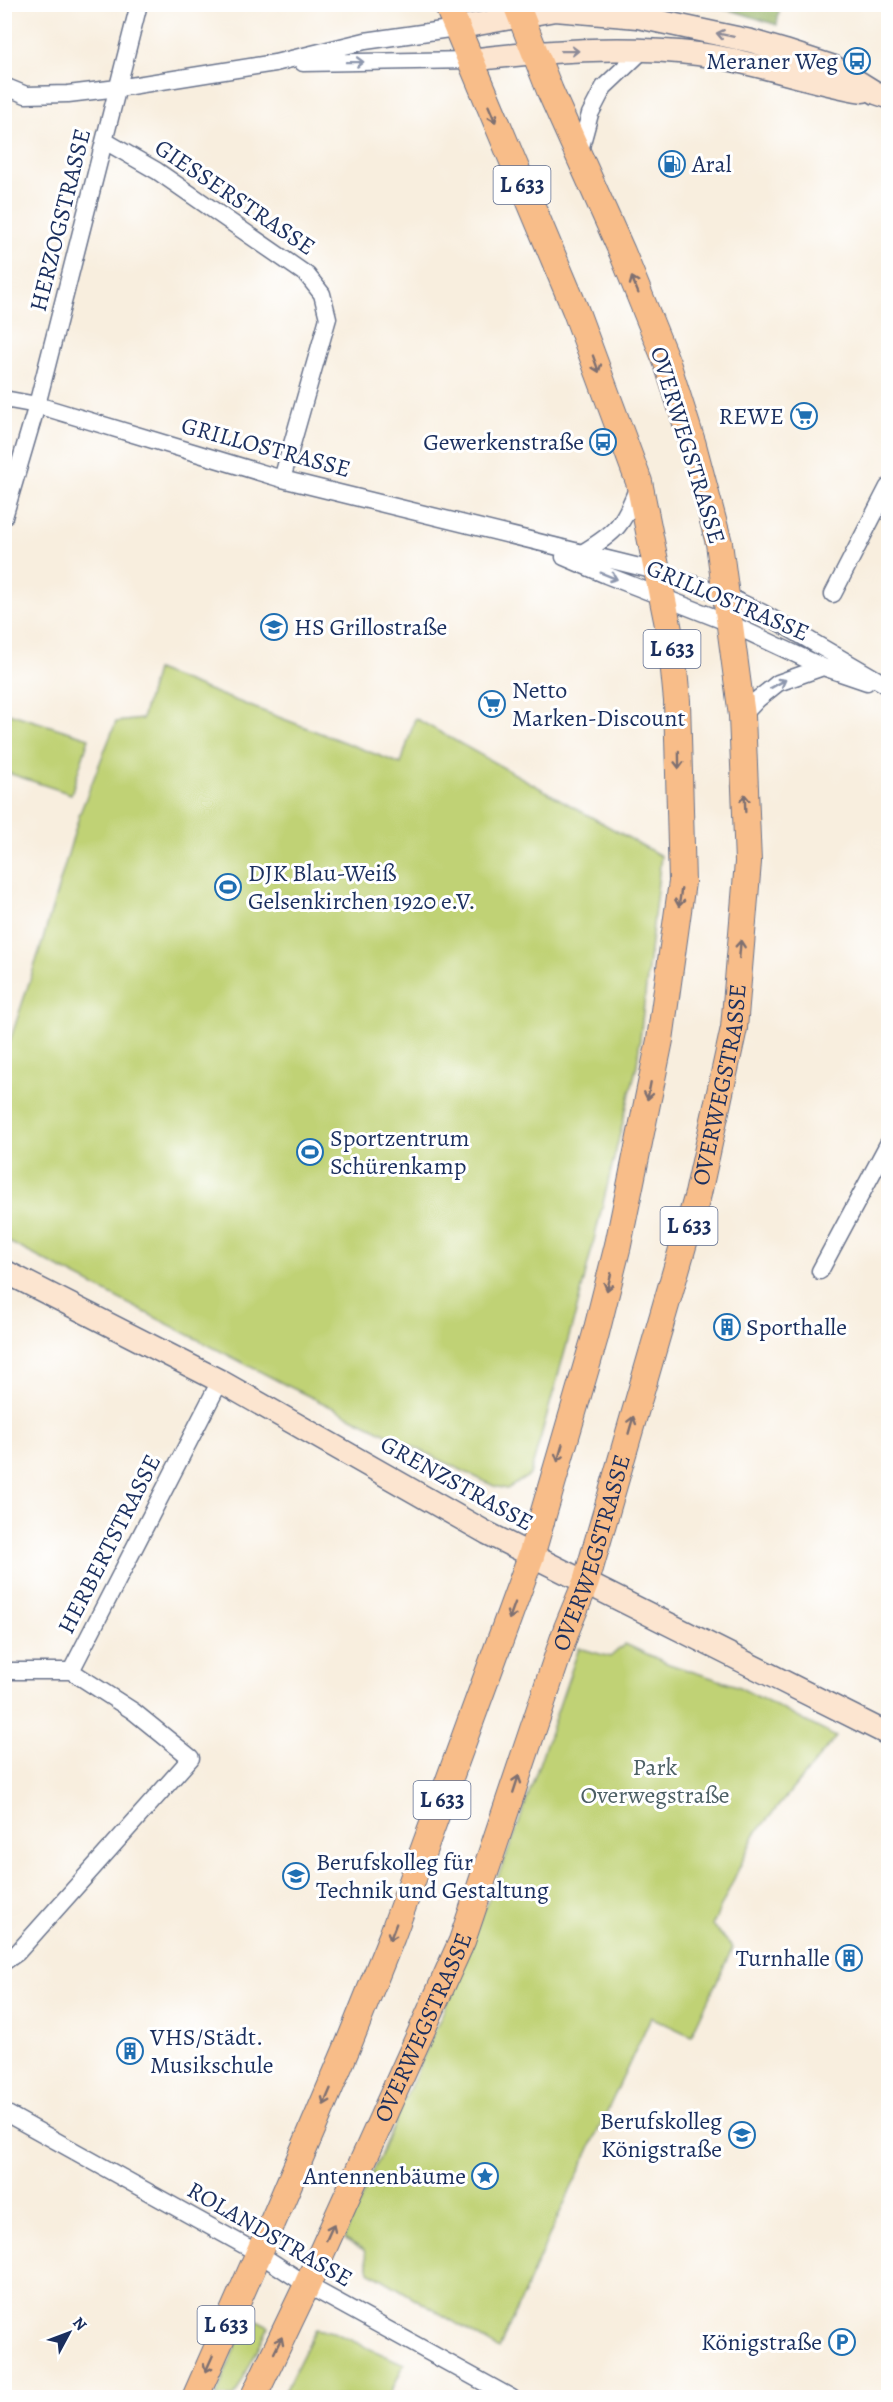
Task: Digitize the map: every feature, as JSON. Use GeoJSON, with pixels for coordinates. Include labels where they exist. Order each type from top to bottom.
{"type":"FeatureCollection","features":[{"type":"Feature","properties":{"kind":"main road","name":"OVERWEGSTRASSE"},"geometry":{"type":"LineString","coordinates":[[253,2397],[307,2285],[462,1941],[567,1628],[586,1582],[698,1194],[734,1028],[748,862],[742,716],[719,543],[693,445],[667,363],[518,10]]}},
{"type":"Feature","properties":{"kind":"main road","name":"L 633"},"geometry":{"type":"LineString","coordinates":[[195,2397],[278,2212],[358,2022],[531,1556],[618,1245],[660,1040],[680,894],[677,701],[671,640],[639,482],[575,309],[451,16]]}},
{"type":"Feature","properties":{"kind":"street","name":"HERZOGSTRASSE"},"geometry":{"type":"LineString","coordinates":[[4,517],[37,405],[139,4]]}},
{"type":"Feature","properties":{"kind":"street"},"geometry":{"type":"LineString","coordinates":[[4,86],[26,95],[68,94],[118,88],[275,63],[451,16],[518,10],[555,10],[638,17],[751,40],[834,67],[882,95]]}},
{"type":"Feature","properties":{"kind":"street"},"geometry":{"type":"LineString","coordinates":[[275,63],[470,60],[535,53],[642,51],[698,54],[777,70],[824,84],[882,95]]}},
{"type":"Feature","properties":{"kind":"street"},"geometry":{"type":"LineString","coordinates":[[579,154],[590,114],[603,87],[642,51]]}},
{"type":"Feature","properties":{"kind":"street","name":"GIESSERSTRASSE"},"geometry":{"type":"LineString","coordinates":[[105,141],[157,171],[307,275],[322,294],[328,318],[282,479]]}},
{"type":"Feature","properties":{"kind":"street","name":"GRILLOSTRASSE"},"geometry":{"type":"LineString","coordinates":[[4,399],[37,405],[282,479],[656,571],[725,595],[761,612],[888,688]]}},
{"type":"Feature","properties":{"kind":"street"},"geometry":{"type":"LineString","coordinates":[[582,553],[608,538],[628,515],[639,482]]}},
{"type":"Feature","properties":{"kind":"street"},"geometry":{"type":"LineString","coordinates":[[833,594],[888,487]]}},
{"type":"Feature","properties":{"kind":"street","name":"GRILLOSTRASSE"},"geometry":{"type":"LineString","coordinates":[[517,536],[662,598],[729,623],[823,667],[888,688]]}},
{"type":"Feature","properties":{"kind":"street"},"geometry":{"type":"LineString","coordinates":[[742,716],[778,683],[823,667]]}},
{"type":"Feature","properties":{"kind":"street"},"geometry":{"type":"LineString","coordinates":[[820,1271],[888,1144]]}},
{"type":"Feature","properties":{"kind":"street","name":"GRENZSTRASSE"},"geometry":{"type":"LineString","coordinates":[[4,1271],[220,1381],[531,1556],[888,1734]]}},
{"type":"Feature","properties":{"kind":"street","name":"HERBERTSTRASSE"},"geometry":{"type":"LineString","coordinates":[[4,1671],[71,1671],[220,1381]]}},
{"type":"Feature","properties":{"kind":"street"},"geometry":{"type":"LineString","coordinates":[[4,1962],[17,1953],[191,1758],[133,1711],[71,1671]]}},
{"type":"Feature","properties":{"kind":"street","name":"ROLANDSTRASSE"},"geometry":{"type":"LineString","coordinates":[[4,2112],[258,2253],[307,2285],[512,2397]]}},
{"type":"Feature","properties":{"kind":"green space"},"geometry":{"type":"Polygon","coordinates":[[[697,5],[780,5],[777,25],[734,11],[697,5]]]}},
{"type":"Feature","properties":{"kind":"green space","name":"Sportzentrum Schürenkamp"},"geometry":{"type":"Polygon","coordinates":[[[156,670],[401,764],[415,718],[661,856],[637,1065],[578,1305],[530,1475],[507,1489],[494,1486],[286,1385],[5,1240],[5,1056],[42,943],[80,813],[116,722],[142,719],[156,670]]]}},
{"type":"Feature","properties":{"kind":"green space"},"geometry":{"type":"Polygon","coordinates":[[[5,712],[89,738],[71,794],[5,772],[5,712]]]}},
{"type":"Feature","properties":{"kind":"green space","name":"Park Overwegstraße"},"geometry":{"type":"Polygon","coordinates":[[[625,1644],[669,1664],[737,1686],[836,1737],[755,1834],[712,1926],[733,1947],[691,2036],[651,2017],[499,2349],[369,2271],[364,2250],[344,2238],[442,2014],[515,1834],[579,1648],[610,1657],[625,1644]]]}},
{"type":"Feature","properties":{"kind":"green space"},"geometry":{"type":"Polygon","coordinates":[[[247,2315],[269,2326],[234,2397],[216,2397],[247,2315]]]}},
{"type":"Feature","properties":{"kind":"green space"},"geometry":{"type":"Polygon","coordinates":[[[316,2329],[333,2332],[404,2364],[389,2397],[282,2397],[316,2329]]]}},
{"type":"Feature","properties":{"kind":"place","name":"Meraner Weg"},"geometry":{"type":"Point","coordinates":[857,61]}},
{"type":"Feature","properties":{"kind":"place","name":"Aral"},"geometry":{"type":"Point","coordinates":[672,164]}},
{"type":"Feature","properties":{"kind":"place","name":"REWE"},"geometry":{"type":"Point","coordinates":[804,416]}},
{"type":"Feature","properties":{"kind":"place","name":"Gewerkenstraße"},"geometry":{"type":"Point","coordinates":[603,442]}},
{"type":"Feature","properties":{"kind":"place","name":"HS Grillostraße"},"geometry":{"type":"Point","coordinates":[274,627]}},
{"type":"Feature","properties":{"kind":"place","name":"Netto Marken-Discount"},"geometry":{"type":"Point","coordinates":[492,704]}},
{"type":"Feature","properties":{"kind":"place","name":"DJK Blau-Weiß Gelsenkirchen 1920 e.V."},"geometry":{"type":"Point","coordinates":[228,887]}},
{"type":"Feature","properties":{"kind":"place","name":"Sportzentrum Schürenkamp"},"geometry":{"type":"Point","coordinates":[310,1152]}},
{"type":"Feature","properties":{"kind":"place","name":"Sporthalle"},"geometry":{"type":"Point","coordinates":[727,1327]}},
{"type":"Feature","properties":{"kind":"place","name":"Berufskolleg für Technik und Gestaltung"},"geometry":{"type":"Point","coordinates":[296,1876]}},
{"type":"Feature","properties":{"kind":"place","name":"Turnhalle"},"geometry":{"type":"Point","coordinates":[849,1958]}},
{"type":"Feature","properties":{"kind":"place","name":"VHS/Städt. Musikschule"},"geometry":{"type":"Point","coordinates":[130,2051]}},
{"type":"Feature","properties":{"kind":"place","name":"Berufskolleg Königstraße"},"geometry":{"type":"Point","coordinates":[742,2135]}},
{"type":"Feature","properties":{"kind":"place","name":"Antennenbäume"},"geometry":{"type":"Point","coordinates":[485,2176]}},
{"type":"Feature","properties":{"kind":"place","name":"Königstraße"},"geometry":{"type":"Point","coordinates":[842,2342]}}]}
